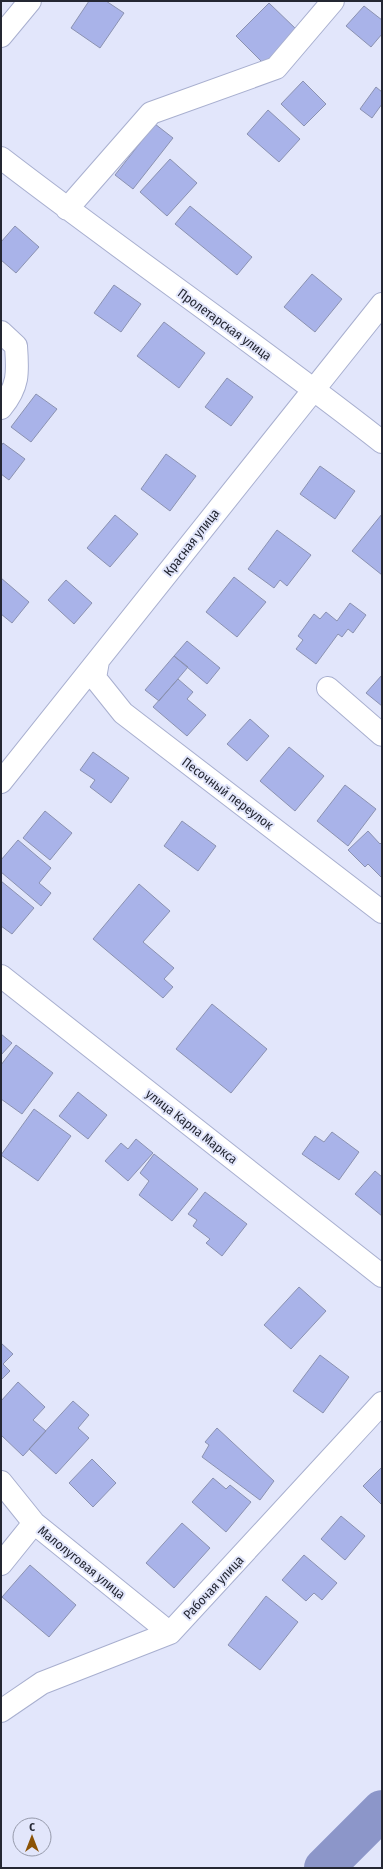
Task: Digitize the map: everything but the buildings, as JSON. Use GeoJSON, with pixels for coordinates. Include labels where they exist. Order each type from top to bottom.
{"type":"FeatureCollection","features":[{"type":"Feature","properties":{"kind":"street"},"geometry":{"type":"LineString","coordinates":[[1,36],[30,1]]}},
{"type":"Feature","properties":{"kind":"street"},"geometry":{"type":"LineString","coordinates":[[67,209],[151,113],[276,68],[333,1]]}},
{"type":"Feature","properties":{"kind":"street","name":"Пролетарская улица"},"geometry":{"type":"LineString","coordinates":[[1,158],[67,209],[313,388],[382,442]]}},
{"type":"Feature","properties":{"kind":"street","name":"Красная улица"},"geometry":{"type":"LineString","coordinates":[[1,782],[313,388],[382,304]]}},
{"type":"Feature","properties":{"kind":"street"},"geometry":{"type":"LineString","coordinates":[[1,332],[16,346],[18,372],[11,396],[1,408]]}},
{"type":"Feature","properties":{"kind":"street","name":"Песочный переулок"},"geometry":{"type":"LineString","coordinates":[[98,661],[94,678],[123,713],[382,912]]}},
{"type":"Feature","properties":{"kind":"street"},"geometry":{"type":"LineString","coordinates":[[328,688],[382,735]]}},
{"type":"Feature","properties":{"kind":"street","name":"улица Карла Маркса"},"geometry":{"type":"LineString","coordinates":[[1,976],[382,1276]]}},
{"type":"Feature","properties":{"kind":"street","name":"Рабочая улица"},"geometry":{"type":"LineString","coordinates":[[1,1711],[42,1683],[170,1633],[382,1402]]}},
{"type":"Feature","properties":{"kind":"street","name":"Малолуговая улица"},"geometry":{"type":"LineString","coordinates":[[1,1482],[34,1523],[170,1633]]}},
{"type":"Feature","properties":{"kind":"street"},"geometry":{"type":"LineString","coordinates":[[1,1564],[34,1523]]}},
{"type":"Feature","properties":{"kind":"waterway"},"geometry":{"type":"LineString","coordinates":[[324,1868],[382,1810]]}}]}
